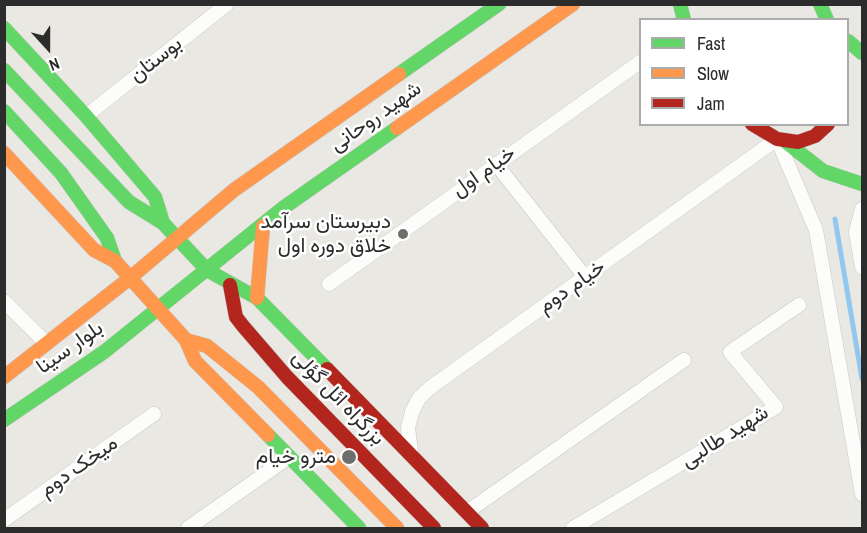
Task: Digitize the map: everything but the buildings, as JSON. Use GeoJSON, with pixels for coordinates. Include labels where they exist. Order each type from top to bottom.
{"type":"FeatureCollection","features":[{"type":"Feature","properties":{"kind":"main road","name":"شهید روحانی"},"geometry":{"type":"LineString","coordinates":[[129,278],[234,189],[499,4]]}},
{"type":"Feature","properties":{"kind":"main road","name":"شهید روحانی"},"geometry":{"type":"LineString","coordinates":[[207,270],[283,208],[573,4]]}},
{"type":"Feature","properties":{"kind":"main road"},"geometry":{"type":"LineString","coordinates":[[668,4],[682,12]]}},
{"type":"Feature","properties":{"kind":"main road"},"geometry":{"type":"LineString","coordinates":[[820,4],[826,18]]}},
{"type":"Feature","properties":{"kind":"main road"},"geometry":{"type":"LineString","coordinates":[[4,28],[86,116],[155,197],[163,223]]}},
{"type":"Feature","properties":{"kind":"main road"},"geometry":{"type":"LineString","coordinates":[[849,42],[862,53]]}},
{"type":"Feature","properties":{"kind":"main road"},"geometry":{"type":"LineString","coordinates":[[4,70],[137,209],[163,223],[207,270],[230,285],[257,298],[416,457],[482,528]]}},
{"type":"Feature","properties":{"kind":"main road"},"geometry":{"type":"LineString","coordinates":[[4,111],[61,173],[107,238],[115,261],[186,340],[195,361],[359,528]]}},
{"type":"Feature","properties":{"kind":"main road"},"geometry":{"type":"LineString","coordinates":[[755,126],[823,171],[862,184]]}},
{"type":"Feature","properties":{"kind":"main road"},"geometry":{"type":"LineString","coordinates":[[781,141],[798,142],[815,136],[826,126]]}},
{"type":"Feature","properties":{"kind":"main road"},"geometry":{"type":"LineString","coordinates":[[4,153],[94,250],[115,261]]}},
{"type":"Feature","properties":{"kind":"main road"},"geometry":{"type":"LineString","coordinates":[[61,173],[69,175],[78,172],[84,164],[84,156]]}},
{"type":"Feature","properties":{"kind":"main road"},"geometry":{"type":"LineString","coordinates":[[257,298],[263,226]]}},
{"type":"Feature","properties":{"kind":"main road","name":"بلوار سینا"},"geometry":{"type":"LineString","coordinates":[[4,420],[104,352],[207,270]]}},
{"type":"Feature","properties":{"kind":"main road","name":"بلوار سینا"},"geometry":{"type":"LineString","coordinates":[[4,376],[129,278]]}},
{"type":"Feature","properties":{"kind":"main road","name":"بزرگراه ائل گؤلی"},"geometry":{"type":"LineString","coordinates":[[230,285],[236,317],[243,326],[286,377],[434,528]]}},
{"type":"Feature","properties":{"kind":"main road"},"geometry":{"type":"LineString","coordinates":[[186,340],[207,346],[258,387],[397,528]]}},
{"type":"Feature","properties":{"kind":"street","name":"بوستان"},"geometry":{"type":"LineString","coordinates":[[86,116],[227,4]]}},
{"type":"Feature","properties":{"kind":"street","name":"خیام اول"},"geometry":{"type":"LineString","coordinates":[[329,284],[639,63]]}},
{"type":"Feature","properties":{"kind":"street"},"geometry":{"type":"LineString","coordinates":[[781,141],[816,230],[862,494]]}},
{"type":"Feature","properties":{"kind":"street","name":"خیام دوم"},"geometry":{"type":"LineString","coordinates":[[416,457],[410,449],[408,429],[419,398],[430,387],[781,141]]}},
{"type":"Feature","properties":{"kind":"street"},"geometry":{"type":"LineString","coordinates":[[496,164],[586,278]]}},
{"type":"Feature","properties":{"kind":"street"},"geometry":{"type":"LineString","coordinates":[[862,209],[856,232],[862,267]]}},
{"type":"Feature","properties":{"kind":"street"},"geometry":{"type":"LineString","coordinates":[[4,301],[46,343]]}},
{"type":"Feature","properties":{"kind":"street","name":"شهید طالبی"},"geometry":{"type":"LineString","coordinates":[[573,528],[776,407],[730,352],[800,305]]}},
{"type":"Feature","properties":{"kind":"street"},"geometry":{"type":"LineString","coordinates":[[467,512],[684,360]]}},
{"type":"Feature","properties":{"kind":"street","name":"میخک دوم"},"geometry":{"type":"LineString","coordinates":[[4,520],[154,414]]}},
{"type":"Feature","properties":{"kind":"street"},"geometry":{"type":"LineString","coordinates":[[188,528],[289,457]]}},
{"type":"Feature","properties":{"kind":"waterway"},"geometry":{"type":"LineString","coordinates":[[835,219],[862,379]]}},
{"type":"Feature","properties":{"kind":"traffic: fast"},"geometry":{"type":"LineString","coordinates":[[399,74],[499,4]]}},
{"type":"Feature","properties":{"kind":"traffic: fast"},"geometry":{"type":"LineString","coordinates":[[680,4],[684,18]]}},
{"type":"Feature","properties":{"kind":"traffic: fast"},"geometry":{"type":"LineString","coordinates":[[820,4],[826,18]]}},
{"type":"Feature","properties":{"kind":"traffic: fast"},"geometry":{"type":"LineString","coordinates":[[4,28],[86,116],[155,197],[163,223],[207,270],[257,298],[327,369]]}},
{"type":"Feature","properties":{"kind":"traffic: fast"},"geometry":{"type":"LineString","coordinates":[[849,42],[862,53]]}},
{"type":"Feature","properties":{"kind":"traffic: fast"},"geometry":{"type":"LineString","coordinates":[[4,70],[129,202],[163,223]]}},
{"type":"Feature","properties":{"kind":"traffic: fast"},"geometry":{"type":"LineString","coordinates":[[4,111],[61,173],[107,238],[115,261]]}},
{"type":"Feature","properties":{"kind":"traffic: fast"},"geometry":{"type":"LineString","coordinates":[[4,420],[104,352],[283,208],[397,128]]}},
{"type":"Feature","properties":{"kind":"traffic: fast"},"geometry":{"type":"LineString","coordinates":[[786,142],[823,171],[862,184]]}},
{"type":"Feature","properties":{"kind":"traffic: fast"},"geometry":{"type":"LineString","coordinates":[[268,435],[359,528]]}},
{"type":"Feature","properties":{"kind":"traffic: slow"},"geometry":{"type":"LineString","coordinates":[[397,128],[573,4]]}},
{"type":"Feature","properties":{"kind":"traffic: slow"},"geometry":{"type":"LineString","coordinates":[[4,377],[130,278],[234,190],[399,74]]}},
{"type":"Feature","properties":{"kind":"traffic: slow"},"geometry":{"type":"LineString","coordinates":[[4,153],[94,250],[115,261],[186,340],[195,361],[268,435]]}},
{"type":"Feature","properties":{"kind":"traffic: slow"},"geometry":{"type":"LineString","coordinates":[[257,298],[263,226]]}},
{"type":"Feature","properties":{"kind":"traffic: slow"},"geometry":{"type":"LineString","coordinates":[[186,340],[207,346],[258,387],[397,528]]}},
{"type":"Feature","properties":{"kind":"traffic: jam"},"geometry":{"type":"LineString","coordinates":[[755,126],[777,139],[798,142],[815,136],[826,126]]}},
{"type":"Feature","properties":{"kind":"traffic: jam"},"geometry":{"type":"LineString","coordinates":[[230,285],[236,317],[243,326],[287,377],[434,528]]}},
{"type":"Feature","properties":{"kind":"traffic: jam"},"geometry":{"type":"LineString","coordinates":[[327,369],[482,528]]}},
{"type":"Feature","properties":{"kind":"place","name":"دبیرستان سرآمد خلاق دوره اول"},"geometry":{"type":"Point","coordinates":[403,234]}},
{"type":"Feature","properties":{"kind":"place","name":"مترو خیام"},"geometry":{"type":"Point","coordinates":[349,457]}}]}
